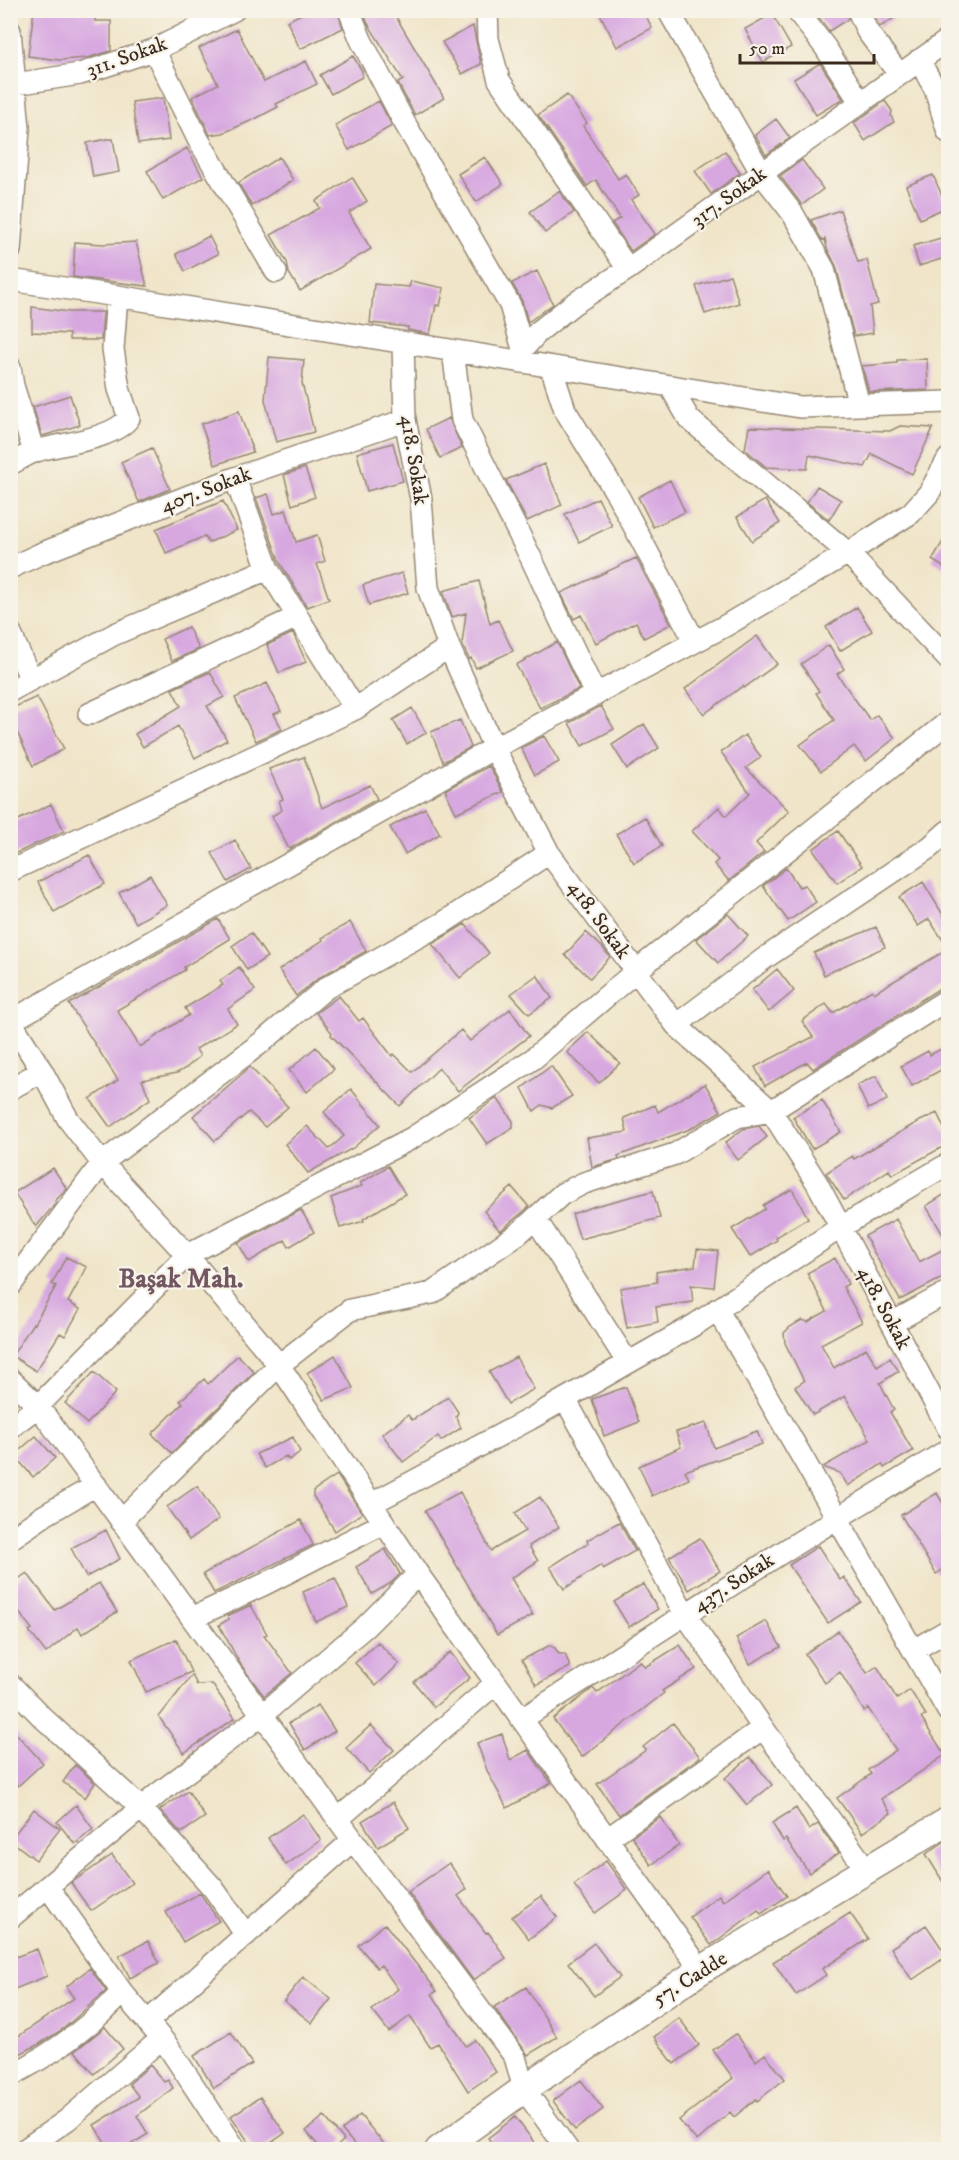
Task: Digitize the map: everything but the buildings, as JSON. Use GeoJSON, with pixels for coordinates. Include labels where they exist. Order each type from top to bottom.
{"type":"FeatureCollection","features":[{"type":"Feature","properties":{"kind":"street","name":"311. Sokak"},"geometry":{"type":"LineString","coordinates":[[15,84],[80,74],[154,50],[234,10]]}},
{"type":"Feature","properties":{"kind":"street"},"geometry":{"type":"LineString","coordinates":[[349,10],[361,40],[403,120],[510,305],[522,356]]}},
{"type":"Feature","properties":{"kind":"street"},"geometry":{"type":"LineString","coordinates":[[487,10],[489,39],[499,80],[628,269]]}},
{"type":"Feature","properties":{"kind":"street"},"geometry":{"type":"LineString","coordinates":[[668,10],[762,174],[793,214],[824,269],[859,405]]}},
{"type":"Feature","properties":{"kind":"street"},"geometry":{"type":"LineString","coordinates":[[858,10],[867,31],[899,74]]}},
{"type":"Feature","properties":{"kind":"street"},"geometry":{"type":"LineString","coordinates":[[798,12],[825,46],[860,102]]}},
{"type":"Feature","properties":{"kind":"street"},"geometry":{"type":"LineString","coordinates":[[10,31],[15,84],[10,250]]}},
{"type":"Feature","properties":{"kind":"street","name":"317. Sokak"},"geometry":{"type":"LineString","coordinates":[[522,356],[538,332],[572,305],[628,269],[948,40]]}},
{"type":"Feature","properties":{"kind":"street"},"geometry":{"type":"LineString","coordinates":[[154,50],[198,139],[276,272]]}},
{"type":"Feature","properties":{"kind":"street"},"geometry":{"type":"LineString","coordinates":[[919,60],[935,90],[948,132]]}},
{"type":"Feature","properties":{"kind":"street"},"geometry":{"type":"LineString","coordinates":[[10,280],[453,351],[522,356],[550,367],[800,407],[948,402]]}},
{"type":"Feature","properties":{"kind":"street"},"geometry":{"type":"LineString","coordinates":[[10,464],[34,452],[103,434],[124,424],[129,418],[119,389],[113,349],[117,296]]}},
{"type":"Feature","properties":{"kind":"street","name":"418. Sokak"},"geometry":{"type":"LineString","coordinates":[[403,343],[405,420],[422,499],[428,588],[449,647],[494,748],[549,853],[676,1025],[771,1111],[817,1183],[948,1428]]}},
{"type":"Feature","properties":{"kind":"street"},"geometry":{"type":"LineString","coordinates":[[453,351],[462,420],[531,558],[595,694]]}},
{"type":"Feature","properties":{"kind":"street"},"geometry":{"type":"LineString","coordinates":[[10,367],[13,386],[34,452]]}},
{"type":"Feature","properties":{"kind":"street"},"geometry":{"type":"LineString","coordinates":[[550,367],[565,410],[618,496],[695,642]]}},
{"type":"Feature","properties":{"kind":"street"},"geometry":{"type":"LineString","coordinates":[[670,386],[689,419],[848,553],[948,659]]}},
{"type":"Feature","properties":{"kind":"street","name":"407. Sokak"},"geometry":{"type":"LineString","coordinates":[[10,568],[40,554],[235,478],[405,420]]}},
{"type":"Feature","properties":{"kind":"street"},"geometry":{"type":"LineString","coordinates":[[701,1970],[418,1574],[279,1365],[187,1255],[102,1163],[68,1119],[11,1020],[494,748],[695,642],[848,553],[911,513],[929,493],[948,459]]}},
{"type":"Feature","properties":{"kind":"street"},"geometry":{"type":"LineString","coordinates":[[235,478],[268,569],[355,709]]}},
{"type":"Feature","properties":{"kind":"street"},"geometry":{"type":"LineString","coordinates":[[10,691],[115,634],[268,569]]}},
{"type":"Feature","properties":{"kind":"street"},"geometry":{"type":"LineString","coordinates":[[89,714],[297,617]]}},
{"type":"Feature","properties":{"kind":"street"},"geometry":{"type":"LineString","coordinates":[[10,632],[31,680]]}},
{"type":"Feature","properties":{"kind":"street"},"geometry":{"type":"LineString","coordinates":[[10,871],[355,709],[449,647]]}},
{"type":"Feature","properties":{"kind":"street"},"geometry":{"type":"LineString","coordinates":[[10,1428],[38,1406],[187,1255],[412,1138],[534,1059],[636,971],[948,722]]}},
{"type":"Feature","properties":{"kind":"street"},"geometry":{"type":"LineString","coordinates":[[676,1025],[765,958],[930,847],[948,831]]}},
{"type":"Feature","properties":{"kind":"street"},"geometry":{"type":"LineString","coordinates":[[10,1286],[102,1163],[262,1042],[326,988],[443,923],[549,853]]}},
{"type":"Feature","properties":{"kind":"street"},"geometry":{"type":"LineString","coordinates":[[121,1521],[279,1365],[350,1310],[432,1293],[519,1233],[562,1194],[675,1154],[737,1117],[771,1111],[948,999]]}},
{"type":"Feature","properties":{"kind":"street"},"geometry":{"type":"LineString","coordinates":[[10,1089],[42,1071]]}},
{"type":"Feature","properties":{"kind":"street"},"geometry":{"type":"LineString","coordinates":[[372,1504],[565,1399],[696,1324],[841,1227],[948,1164]]}},
{"type":"Feature","properties":{"kind":"street"},"geometry":{"type":"LineString","coordinates":[[535,1218],[628,1363]]}},
{"type":"Feature","properties":{"kind":"street"},"geometry":{"type":"LineString","coordinates":[[892,1323],[948,1292]]}},
{"type":"Feature","properties":{"kind":"street"},"geometry":{"type":"LineString","coordinates":[[717,1309],[948,1712]]}},
{"type":"Feature","properties":{"kind":"street"},"geometry":{"type":"LineString","coordinates":[[10,1379],[38,1406],[353,1840],[514,2057],[524,2088],[568,2150]]}},
{"type":"Feature","properties":{"kind":"street"},"geometry":{"type":"LineString","coordinates":[[565,1399],[685,1614],[763,1728],[867,1870]]}},
{"type":"Feature","properties":{"kind":"street","name":"437. Sokak"},"geometry":{"type":"LineString","coordinates":[[522,1719],[948,1450]]}},
{"type":"Feature","properties":{"kind":"street"},"geometry":{"type":"LineString","coordinates":[[10,1539],[96,1485]]}},
{"type":"Feature","properties":{"kind":"street"},"geometry":{"type":"LineString","coordinates":[[192,1618],[265,1584],[384,1523]]}},
{"type":"Feature","properties":{"kind":"street"},"geometry":{"type":"LineString","coordinates":[[10,1918],[141,1808],[262,1715],[365,1627],[418,1574]]}},
{"type":"Feature","properties":{"kind":"street"},"geometry":{"type":"LineString","coordinates":[[914,1650],[948,1630]]}},
{"type":"Feature","properties":{"kind":"street"},"geometry":{"type":"LineString","coordinates":[[338,1819],[496,1683]]}},
{"type":"Feature","properties":{"kind":"street"},"geometry":{"type":"LineString","coordinates":[[10,1684],[42,1717],[141,1808],[213,1888],[246,1935]]}},
{"type":"Feature","properties":{"kind":"street"},"geometry":{"type":"LineString","coordinates":[[607,1839],[763,1728]]}},
{"type":"Feature","properties":{"kind":"street","name":"57. Cadde"},"geometry":{"type":"LineString","coordinates":[[439,2150],[524,2088],[701,1970],[948,1821]]}},
{"type":"Feature","properties":{"kind":"street"},"geometry":{"type":"LineString","coordinates":[[147,2022],[353,1840]]}},
{"type":"Feature","properties":{"kind":"street"},"geometry":{"type":"LineString","coordinates":[[48,1887],[122,1992],[161,2039],[236,2150]]}},
{"type":"Feature","properties":{"kind":"street"},"geometry":{"type":"LineString","coordinates":[[10,2076],[43,2059],[95,2020],[122,1992]]}},
{"type":"Feature","properties":{"kind":"street"},"geometry":{"type":"LineString","coordinates":[[24,2150],[67,2120],[161,2039]]}},
{"type":"Feature","properties":{"kind":"district","name":"Başak Mah."},"geometry":{"type":"Point","coordinates":[181,1279]}}]}
